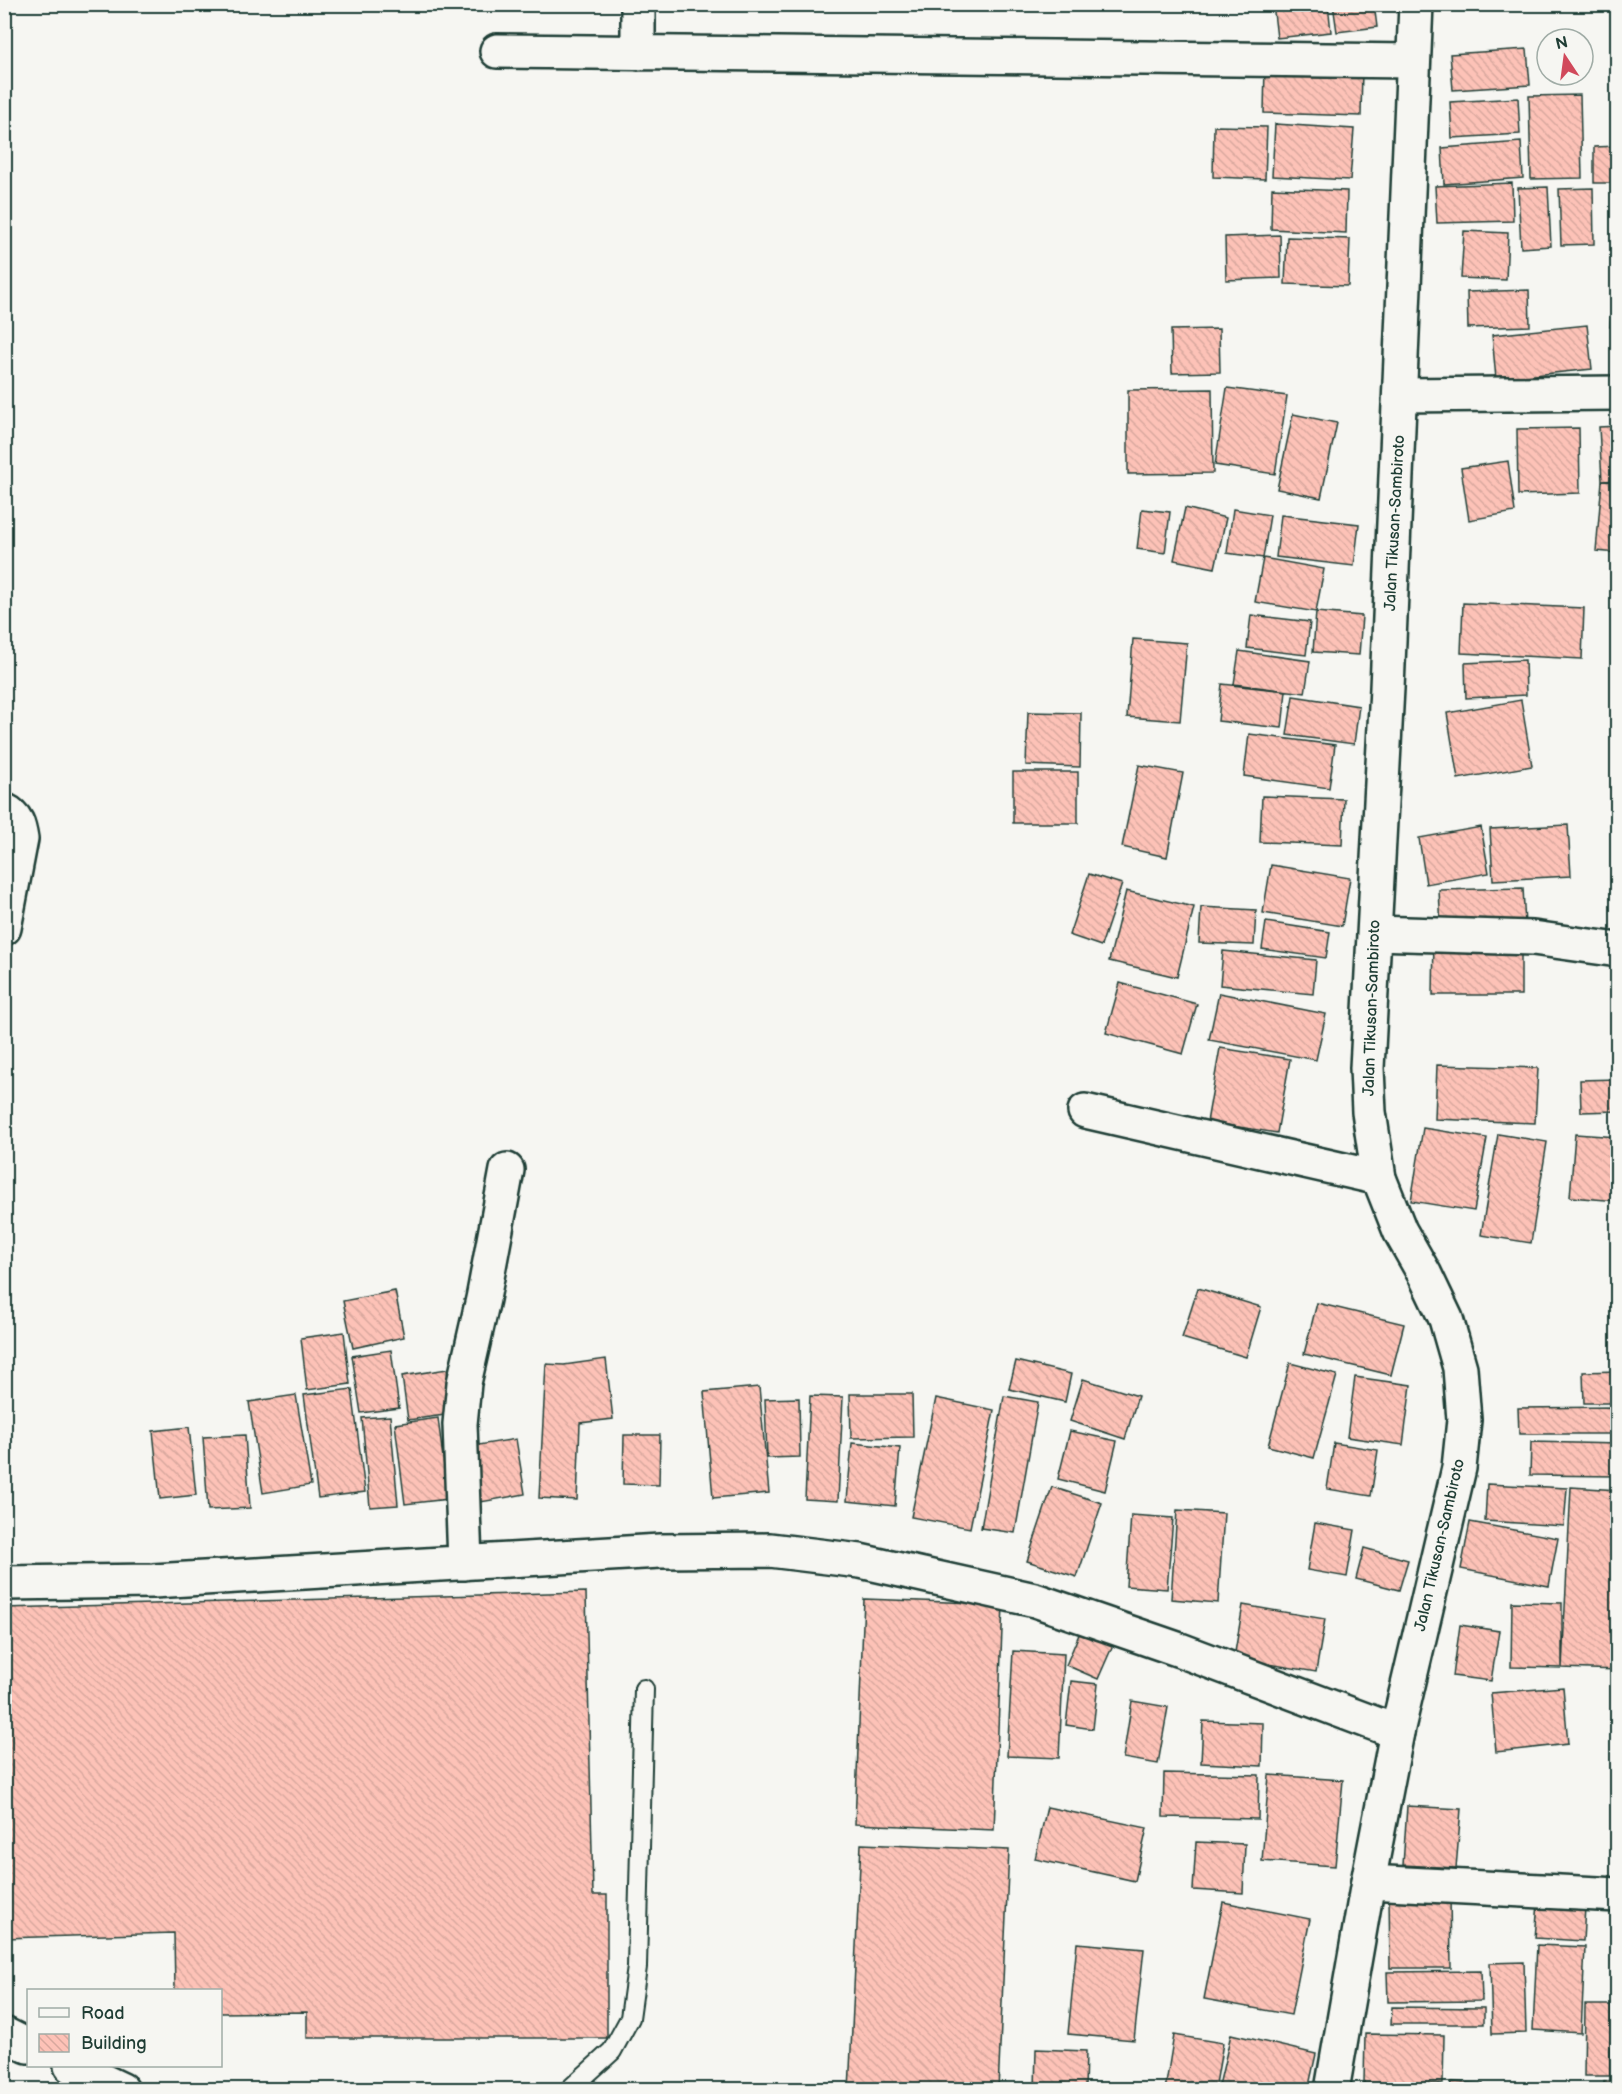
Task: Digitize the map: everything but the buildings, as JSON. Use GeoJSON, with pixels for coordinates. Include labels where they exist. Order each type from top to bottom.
{"type":"FeatureCollection","features":[{"type":"Feature","properties":{"kind":"main road"},"geometry":{"type":"LineString","coordinates":[[638,4],[638,53]]}},
{"type":"Feature","properties":{"kind":"main road","name":"Jalan Tikusan-Sambiroto"},"geometry":{"type":"LineString","coordinates":[[1332,2090],[1397,1732],[1459,1468],[1464,1420],[1460,1368],[1446,1319],[1400,1231],[1379,1178],[1369,1112],[1367,1068],[1400,395],[1416,4]]}},
{"type":"Feature","properties":{"kind":"main road"},"geometry":{"type":"LineString","coordinates":[[496,51],[1412,61]]}},
{"type":"Feature","properties":{"kind":"main road"},"geometry":{"type":"LineString","coordinates":[[1400,395],[1617,393]]}},
{"type":"Feature","properties":{"kind":"main road"},"geometry":{"type":"LineString","coordinates":[[4,810],[11,813],[19,824],[21,839],[4,928]]}},
{"type":"Feature","properties":{"kind":"main road"},"geometry":{"type":"LineString","coordinates":[[1375,933],[1533,938],[1617,950]]}},
{"type":"Feature","properties":{"kind":"main road"},"geometry":{"type":"LineString","coordinates":[[1085,1111],[1379,1178]]}},
{"type":"Feature","properties":{"kind":"main road"},"geometry":{"type":"LineString","coordinates":[[465,1563],[460,1424],[464,1383],[483,1299],[507,1170]]}},
{"type":"Feature","properties":{"kind":"main road"},"geometry":{"type":"LineString","coordinates":[[4,1583],[153,1581],[660,1551],[770,1550],[860,1561],[1035,1599],[1180,1650],[1397,1732]]}},
{"type":"Feature","properties":{"kind":"main road"},"geometry":{"type":"LineString","coordinates":[[1368,1882],[1617,1895]]}},
{"type":"Feature","properties":{"kind":"main road"},"geometry":{"type":"LineString","coordinates":[[4,2034],[27,2046]]}},
{"type":"Feature","properties":{"kind":"main road"},"geometry":{"type":"LineString","coordinates":[[73,2067],[123,2090]]}},
{"type":"Feature","properties":{"kind":"lane"},"geometry":{"type":"LineString","coordinates":[[569,2090],[612,2051],[630,2018],[637,1967],[644,1689]]}}]}
